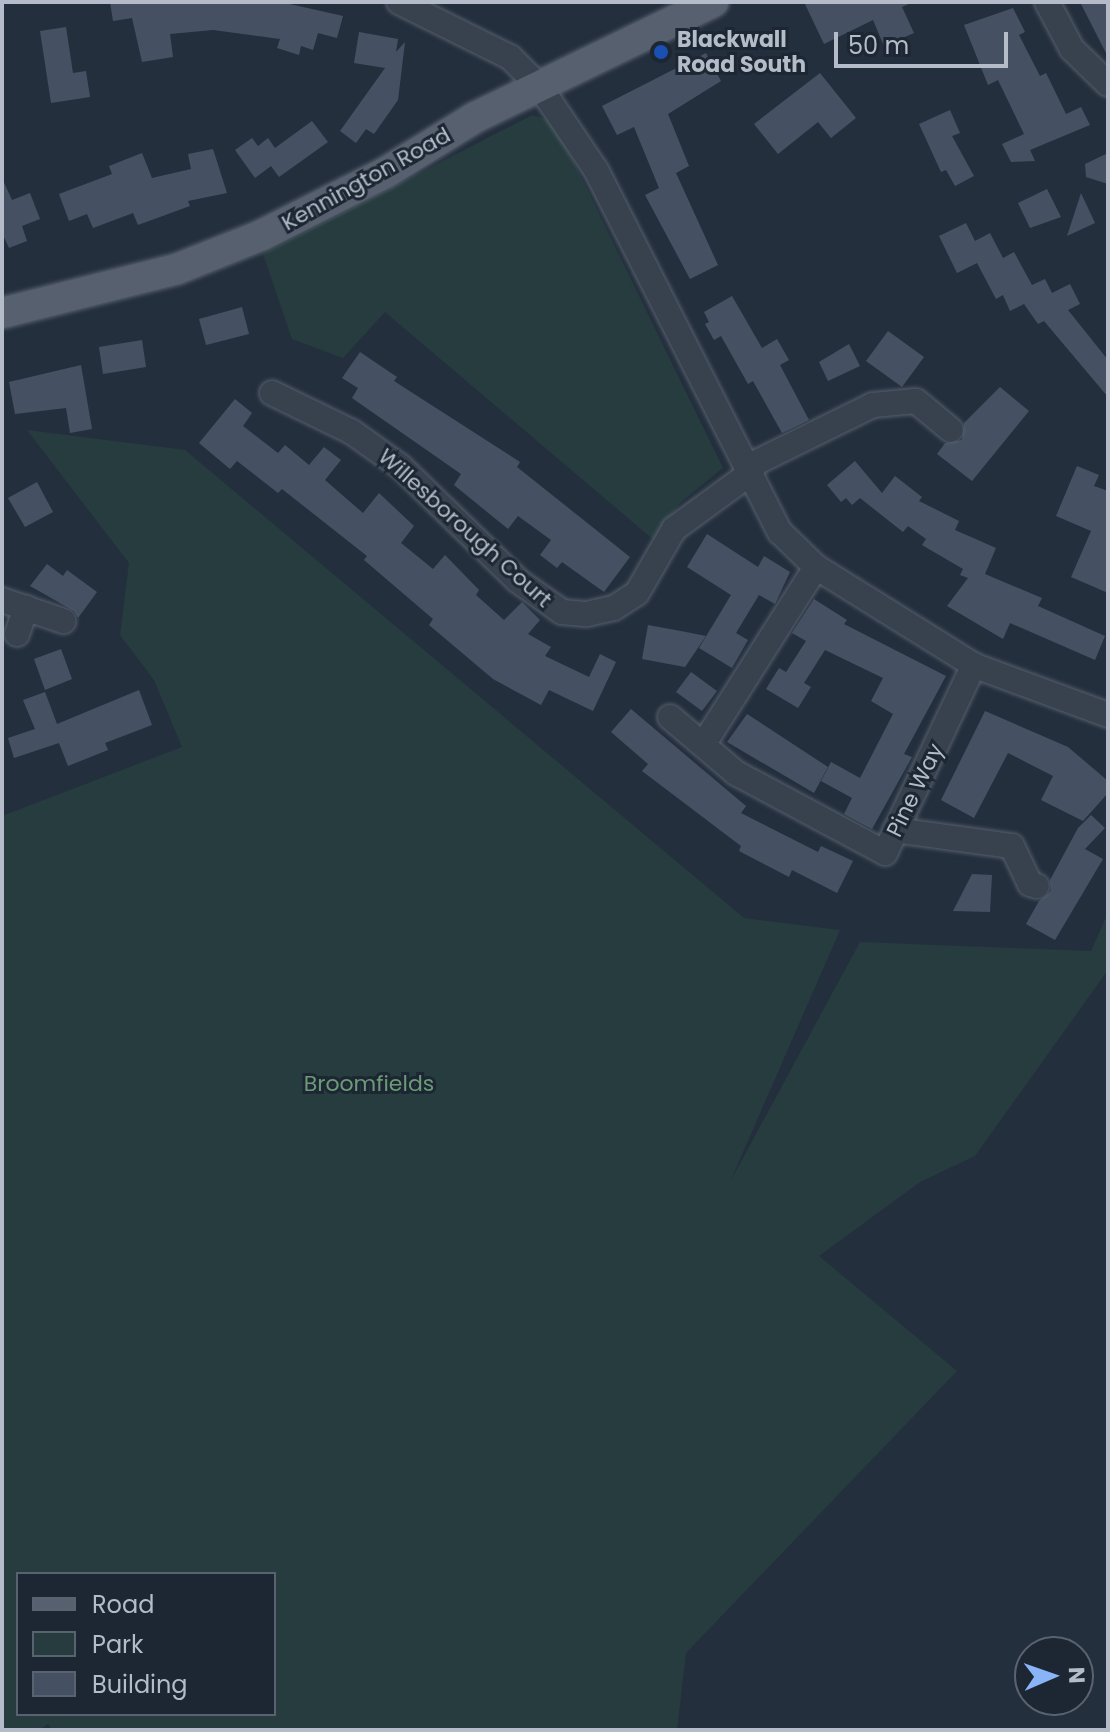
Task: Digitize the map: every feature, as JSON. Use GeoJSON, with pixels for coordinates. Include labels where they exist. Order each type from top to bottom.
{"type":"FeatureCollection","features":[{"type":"Feature","properties":{"kind":"main road","name":"Kennington Road"},"geometry":{"type":"LineString","coordinates":[[2,313],[177,269],[262,235],[540,87],[713,2]]}},
{"type":"Feature","properties":{"kind":"street"},"geometry":{"type":"LineString","coordinates":[[399,2],[510,57],[540,87],[596,170],[751,469],[771,520],[816,567],[974,665],[1108,715]]}},
{"type":"Feature","properties":{"kind":"street"},"geometry":{"type":"LineString","coordinates":[[1047,2],[1072,49],[1108,84]]}},
{"type":"Feature","properties":{"kind":"street","name":"Willesborough Court"},"geometry":{"type":"LineString","coordinates":[[272,393],[352,432],[401,467],[517,580],[562,612],[587,614],[614,608],[637,593],[674,529],[751,469],[873,405],[916,401],[951,430]]}},
{"type":"Feature","properties":{"kind":"street"},"geometry":{"type":"LineString","coordinates":[[705,742],[816,567]]}},
{"type":"Feature","properties":{"kind":"street"},"geometry":{"type":"LineString","coordinates":[[2,600],[63,621]]}},
{"type":"Feature","properties":{"kind":"street"},"geometry":{"type":"LineString","coordinates":[[17,634],[26,608]]}},
{"type":"Feature","properties":{"kind":"street","name":"Pine Way"},"geometry":{"type":"LineString","coordinates":[[670,717],[705,742],[736,773],[885,853],[974,665]]}},
{"type":"Feature","properties":{"kind":"street"},"geometry":{"type":"LineString","coordinates":[[895,830],[1012,846],[1030,884],[1037,886]]}},
{"type":"Feature","properties":{"kind":"green space"},"geometry":{"type":"Polygon","coordinates":[[[532,115],[554,121],[723,468],[680,503],[655,541],[385,312],[343,358],[292,339],[263,254],[532,115]]]}},
{"type":"Feature","properties":{"kind":"green space","name":"Broomfields"},"geometry":{"type":"Polygon","coordinates":[[[27,430],[185,450],[744,918],[840,930],[730,1182],[860,942],[1091,951],[1108,913],[1108,970],[975,1156],[920,1182],[819,1256],[957,1371],[686,1653],[677,1730],[52,1730],[48,1724],[39,1730],[2,1730],[2,816],[182,747],[154,680],[120,635],[129,563],[27,430]]]}},
{"type":"Feature","properties":{"kind":"building"},"geometry":{"type":"Polygon","coordinates":[[[110,2],[281,2],[343,16],[337,38],[318,33],[313,50],[301,46],[299,55],[277,48],[280,39],[213,30],[170,34],[173,57],[142,62],[132,18],[113,21],[110,2]]]}},
{"type":"Feature","properties":{"kind":"building"},"geometry":{"type":"Polygon","coordinates":[[[804,2],[913,2],[902,7],[914,33],[884,46],[873,20],[824,44],[804,2]]]}},
{"type":"Feature","properties":{"kind":"building"},"geometry":{"type":"Polygon","coordinates":[[[1080,2],[1108,2],[1108,57],[1080,2]]]}},
{"type":"Feature","properties":{"kind":"building"},"geometry":{"type":"Polygon","coordinates":[[[1013,8],[1025,32],[1019,35],[1040,76],[1046,73],[1066,114],[1081,107],[1090,125],[1030,150],[1035,161],[1011,162],[1002,144],[1024,134],[998,80],[988,85],[964,25],[1013,8]]]}},
{"type":"Feature","properties":{"kind":"building"},"geometry":{"type":"Polygon","coordinates":[[[66,27],[73,73],[86,71],[90,97],[51,103],[40,31],[66,27]]]}},
{"type":"Feature","properties":{"kind":"building"},"geometry":{"type":"Polygon","coordinates":[[[359,32],[398,39],[396,52],[405,42],[398,100],[374,134],[366,129],[356,143],[340,131],[385,68],[354,63],[359,32]]]}},
{"type":"Feature","properties":{"kind":"building"},"geometry":{"type":"Polygon","coordinates":[[[706,53],[721,81],[668,114],[689,166],[676,173],[718,265],[690,279],[645,195],[659,188],[634,127],[617,135],[602,106],[706,53]]]}},
{"type":"Feature","properties":{"kind":"building"},"geometry":{"type":"Polygon","coordinates":[[[820,73],[856,118],[831,138],[818,122],[778,154],[754,124],[820,73]]]}},
{"type":"Feature","properties":{"kind":"building"},"geometry":{"type":"Polygon","coordinates":[[[950,110],[960,133],[952,136],[974,176],[955,186],[946,170],[941,172],[919,124],[950,110]]]}},
{"type":"Feature","properties":{"kind":"building"},"geometry":{"type":"Polygon","coordinates":[[[312,121],[328,142],[279,177],[271,166],[255,178],[235,150],[252,138],[258,146],[268,138],[275,148],[312,121]]]}},
{"type":"Feature","properties":{"kind":"building"},"geometry":{"type":"Polygon","coordinates":[[[213,149],[227,193],[188,201],[190,206],[138,225],[133,213],[93,228],[87,214],[69,221],[59,194],[112,174],[109,166],[142,153],[152,178],[191,169],[188,154],[213,149]]]}},
{"type":"Feature","properties":{"kind":"building"},"geometry":{"type":"Polygon","coordinates":[[[1108,153],[1108,184],[1086,177],[1085,164],[1108,153]]]}},
{"type":"Feature","properties":{"kind":"building"},"geometry":{"type":"Polygon","coordinates":[[[2,178],[12,200],[30,193],[40,219],[22,226],[27,241],[9,248],[2,233],[2,178]]]}},
{"type":"Feature","properties":{"kind":"building"},"geometry":{"type":"Polygon","coordinates":[[[1047,189],[1061,217],[1030,228],[1018,203],[1047,189]]]}},
{"type":"Feature","properties":{"kind":"building"},"geometry":{"type":"Polygon","coordinates":[[[1081,193],[1095,223],[1067,236],[1081,193]]]}},
{"type":"Feature","properties":{"kind":"building"},"geometry":{"type":"Polygon","coordinates":[[[966,223],[975,241],[990,233],[1003,258],[1014,252],[1032,285],[1045,279],[1052,293],[1070,284],[1080,304],[1068,310],[1108,360],[1108,397],[1044,321],[1038,324],[1024,304],[1010,311],[1003,295],[996,299],[977,263],[957,273],[939,236],[966,223]]]}},
{"type":"Feature","properties":{"kind":"building"},"geometry":{"type":"Polygon","coordinates":[[[732,296],[762,348],[777,339],[789,360],[780,365],[809,420],[782,433],[753,381],[748,384],[721,336],[714,340],[705,324],[709,322],[704,312],[732,296]]]}},
{"type":"Feature","properties":{"kind":"building"},"geometry":{"type":"Polygon","coordinates":[[[242,307],[249,334],[206,345],[199,319],[242,307]]]}},
{"type":"Feature","properties":{"kind":"building"},"geometry":{"type":"Polygon","coordinates":[[[888,331],[924,357],[902,387],[866,361],[888,331]]]}},
{"type":"Feature","properties":{"kind":"building"},"geometry":{"type":"Polygon","coordinates":[[[142,340],[146,367],[103,374],[99,347],[142,340]]]}},
{"type":"Feature","properties":{"kind":"building"},"geometry":{"type":"Polygon","coordinates":[[[849,344],[860,366],[828,381],[819,362],[849,344]]]}},
{"type":"Feature","properties":{"kind":"building"},"geometry":{"type":"Polygon","coordinates":[[[360,352],[397,377],[394,381],[520,462],[517,467],[630,557],[604,592],[562,562],[557,568],[540,555],[551,540],[518,516],[508,529],[454,485],[461,474],[352,398],[358,388],[342,378],[360,352]]]}},
{"type":"Feature","properties":{"kind":"building"},"geometry":{"type":"Polygon","coordinates":[[[81,365],[92,429],[70,433],[66,408],[15,414],[9,382],[81,365]]]}},
{"type":"Feature","properties":{"kind":"building"},"geometry":{"type":"Polygon","coordinates":[[[1000,387],[1029,411],[972,481],[937,454],[945,443],[962,440],[964,423],[1000,387]]]}},
{"type":"Feature","properties":{"kind":"building"},"geometry":{"type":"Polygon","coordinates":[[[235,399],[252,413],[243,426],[278,453],[285,445],[309,465],[324,447],[341,460],[325,480],[363,513],[379,493],[414,526],[401,543],[433,569],[445,555],[479,590],[476,595],[504,620],[522,602],[540,620],[528,634],[551,647],[545,656],[589,677],[600,654],[616,662],[593,711],[549,690],[541,705],[493,679],[429,625],[433,619],[364,560],[367,556],[282,489],[278,493],[237,461],[230,469],[199,443],[235,399]]]}},
{"type":"Feature","properties":{"kind":"building"},"geometry":{"type":"Polygon","coordinates":[[[855,461],[882,493],[895,476],[922,497],[919,501],[959,521],[955,530],[996,548],[985,574],[1042,598],[1038,606],[1105,636],[1095,660],[1010,623],[1003,639],[947,606],[968,578],[960,575],[963,569],[922,545],[926,539],[908,526],[903,532],[860,498],[852,505],[846,498],[841,502],[827,485],[855,461]]]}},
{"type":"Feature","properties":{"kind":"building"},"geometry":{"type":"Polygon","coordinates":[[[1077,466],[1099,475],[1094,486],[1108,491],[1108,593],[1071,577],[1091,531],[1056,516],[1077,466]]]}},
{"type":"Feature","properties":{"kind":"building"},"geometry":{"type":"Polygon","coordinates":[[[37,482],[53,512],[25,527],[8,498],[37,482]]]}},
{"type":"Feature","properties":{"kind":"building"},"geometry":{"type":"Polygon","coordinates":[[[707,534],[758,567],[764,556],[790,572],[775,604],[759,595],[736,633],[748,640],[732,668],[699,648],[731,595],[687,567],[707,534]]]}},
{"type":"Feature","properties":{"kind":"building"},"geometry":{"type":"Polygon","coordinates":[[[47,564],[63,576],[67,570],[97,592],[78,618],[74,611],[30,586],[47,564]]]}},
{"type":"Feature","properties":{"kind":"building"},"geometry":{"type":"Polygon","coordinates":[[[814,599],[847,620],[844,624],[946,676],[904,754],[912,757],[872,829],[844,814],[852,798],[821,781],[831,762],[860,778],[893,714],[871,701],[883,678],[825,650],[804,683],[811,687],[798,708],[766,689],[779,668],[786,672],[806,641],[792,633],[814,599]]]}},
{"type":"Feature","properties":{"kind":"building"},"geometry":{"type":"Polygon","coordinates":[[[648,625],[706,636],[685,667],[642,659],[648,625]]]}},
{"type":"Feature","properties":{"kind":"building"},"geometry":{"type":"Polygon","coordinates":[[[61,649],[72,679],[45,690],[34,659],[61,649]]]}},
{"type":"Feature","properties":{"kind":"building"},"geometry":{"type":"Polygon","coordinates":[[[691,672],[717,691],[702,711],[676,692],[691,672]]]}},
{"type":"Feature","properties":{"kind":"building"},"geometry":{"type":"Polygon","coordinates":[[[139,690],[152,725],[105,743],[108,750],[68,766],[59,743],[14,758],[8,738],[35,729],[23,700],[45,692],[57,724],[139,690]]]}},
{"type":"Feature","properties":{"kind":"building"},"geometry":{"type":"Polygon","coordinates":[[[631,709],[746,806],[741,813],[818,852],[821,846],[853,861],[837,893],[792,870],[789,877],[739,851],[741,846],[642,771],[648,764],[611,732],[631,709]]]}},
{"type":"Feature","properties":{"kind":"building"},"geometry":{"type":"Polygon","coordinates":[[[985,711],[1068,747],[1108,781],[1108,793],[1083,821],[1041,800],[1053,776],[1008,753],[974,818],[941,800],[985,711]]]}},
{"type":"Feature","properties":{"kind":"building"},"geometry":{"type":"Polygon","coordinates":[[[747,714],[828,767],[814,793],[727,742],[747,714]]]}},
{"type":"Feature","properties":{"kind":"building"},"geometry":{"type":"Polygon","coordinates":[[[1091,815],[1105,828],[1085,849],[1103,859],[1055,940],[1026,924],[1039,901],[1051,891],[1050,880],[1078,828],[1091,815]]]}},
{"type":"Feature","properties":{"kind":"building"},"geometry":{"type":"Polygon","coordinates":[[[972,874],[992,875],[990,912],[953,911],[972,874]]]}},
{"type":"Feature","properties":{"kind":"place","name":"Blackwall Road South"},"geometry":{"type":"Point","coordinates":[661,52]}}]}
